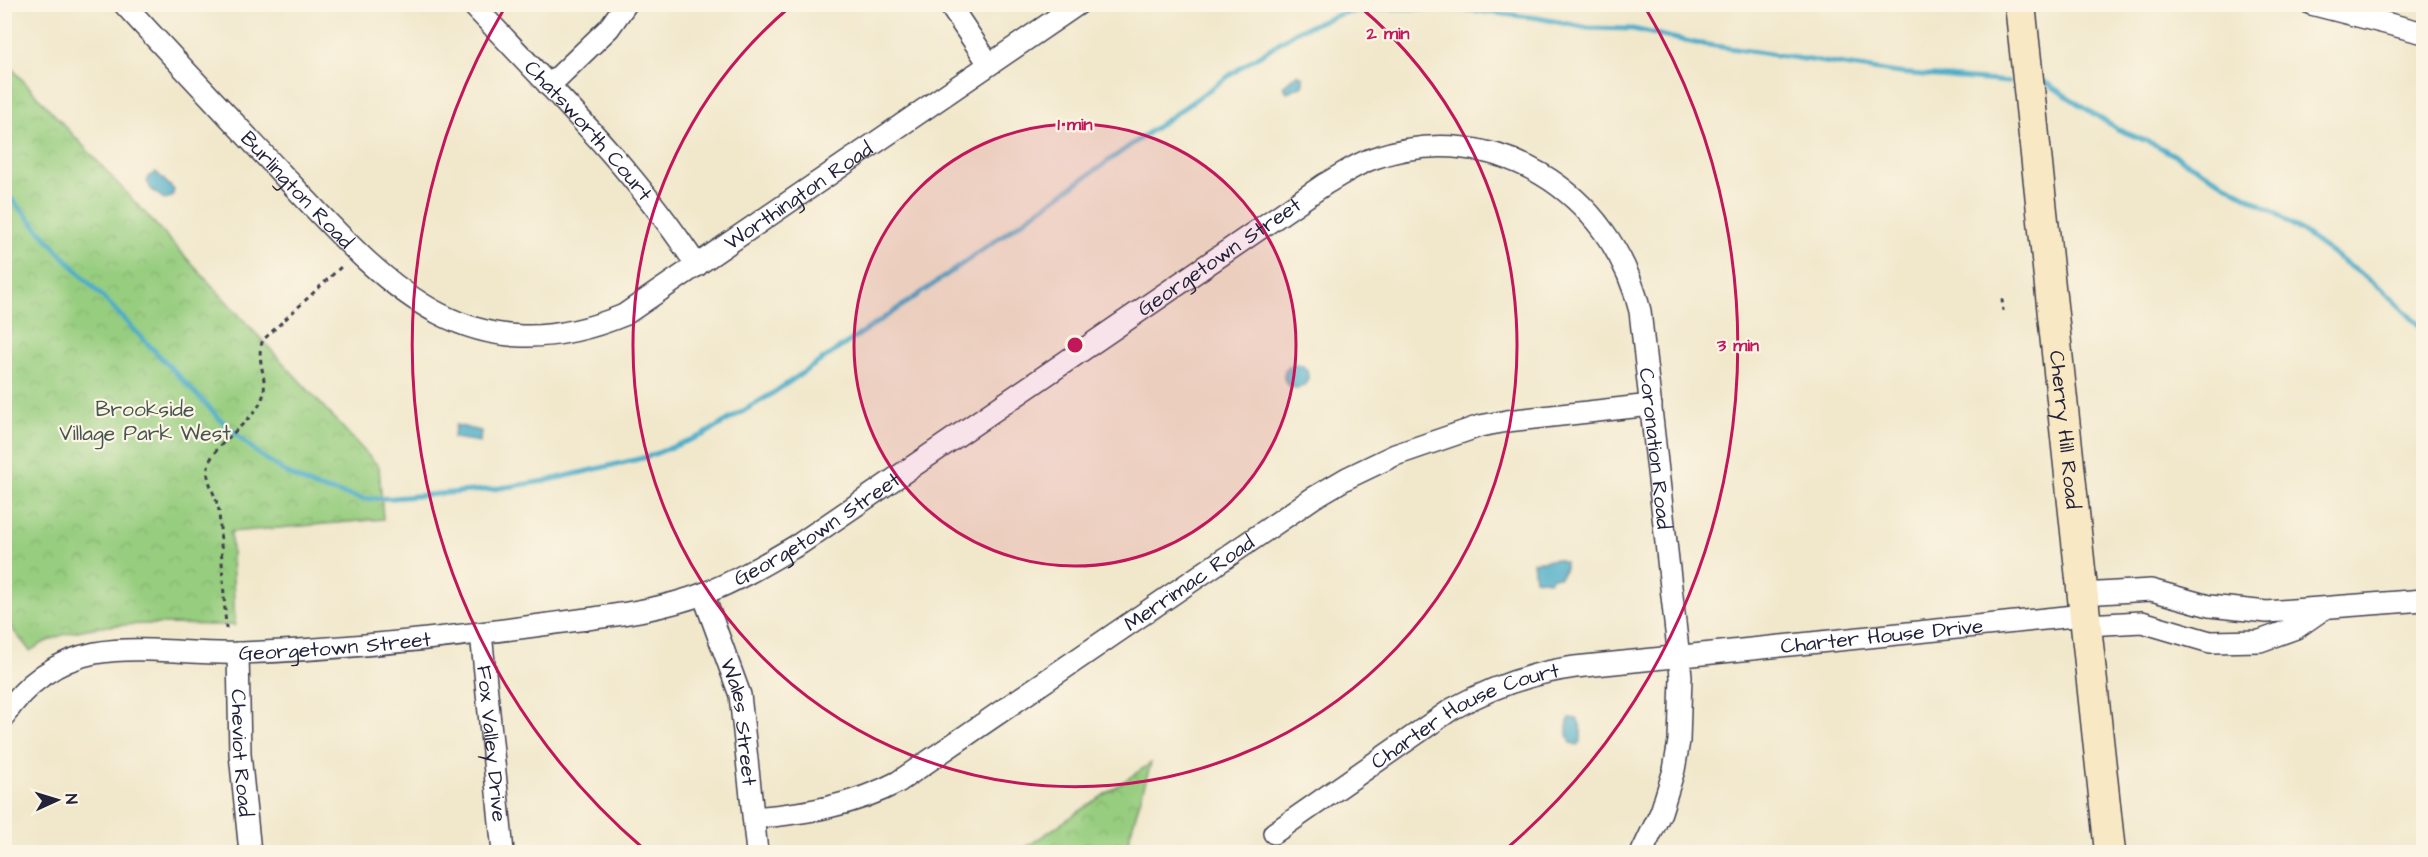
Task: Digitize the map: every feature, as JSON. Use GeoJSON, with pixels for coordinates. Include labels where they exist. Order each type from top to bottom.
{"type":"FeatureCollection","features":[{"type":"Feature","properties":{"kind":"main road","name":"Cherry Hill Road"},"geometry":{"type":"LineString","coordinates":[[2020,4],[2110,852]]}},
{"type":"Feature","properties":{"kind":"street","name":"Burlington Road"},"geometry":{"type":"LineString","coordinates":[[124,4],[356,252],[402,293],[458,324],[499,334]]}},
{"type":"Feature","properties":{"kind":"street","name":"Chatsworth Court"},"geometry":{"type":"LineString","coordinates":[[472,4],[646,193],[697,266]]}},
{"type":"Feature","properties":{"kind":"street"},"geometry":{"type":"LineString","coordinates":[[549,86],[609,28],[626,4]]}},
{"type":"Feature","properties":{"kind":"street"},"geometry":{"type":"LineString","coordinates":[[949,4],[989,64]]}},
{"type":"Feature","properties":{"kind":"street","name":"Worthington Road"},"geometry":{"type":"LineString","coordinates":[[499,334],[552,335],[601,324],[624,315],[1078,4]]}},
{"type":"Feature","properties":{"kind":"street"},"geometry":{"type":"LineString","coordinates":[[2311,4],[2424,33]]}},
{"type":"Feature","properties":{"kind":"street","name":"Coronation Road"},"geometry":{"type":"LineString","coordinates":[[1448,147],[1492,153],[1534,170],[1577,200],[1598,221],[1615,246],[1634,285],[1640,311],[1679,656],[1681,701],[1674,770],[1661,812],[1642,852]]}},
{"type":"Feature","properties":{"kind":"street","name":"Georgetown Street"},"geometry":{"type":"LineString","coordinates":[[4,716],[20,693],[40,676],[64,663],[96,653],[237,653],[482,633],[616,615],[703,594],[752,572],[801,543],[1325,184],[1373,159],[1412,150],[1448,147]]}},
{"type":"Feature","properties":{"kind":"street","name":"Merrimac Road"},"geometry":{"type":"LineString","coordinates":[[754,818],[828,809],[865,798],[898,782],[1313,498],[1395,455],[1447,436],[1507,420],[1650,405]]}},
{"type":"Feature","properties":{"kind":"street"},"geometry":{"type":"LineString","coordinates":[[2084,612],[2151,590],[2200,603],[2267,612],[2322,610],[2424,600]]}},
{"type":"Feature","properties":{"kind":"street","name":"Wales Street"},"geometry":{"type":"LineString","coordinates":[[703,594],[740,695],[757,852]]}},
{"type":"Feature","properties":{"kind":"street"},"geometry":{"type":"LineString","coordinates":[[2194,637],[2200,603]]}},
{"type":"Feature","properties":{"kind":"street"},"geometry":{"type":"LineString","coordinates":[[2084,612],[2142,622],[2210,642],[2260,641],[2296,628],[2322,610]]}},
{"type":"Feature","properties":{"kind":"street","name":"Charter House Drive"},"geometry":{"type":"LineString","coordinates":[[1679,656],[2084,612]]}},
{"type":"Feature","properties":{"kind":"street","name":"Fox Valley Drive"},"geometry":{"type":"LineString","coordinates":[[482,633],[503,852]]}},
{"type":"Feature","properties":{"kind":"street","name":"Cheviot Road"},"geometry":{"type":"LineString","coordinates":[[237,653],[240,754],[250,852]]}},
{"type":"Feature","properties":{"kind":"street","name":"Charter House Court"},"geometry":{"type":"LineString","coordinates":[[1274,832],[1452,709],[1474,697],[1527,676],[1552,670],[1679,656]]}},
{"type":"Feature","properties":{"kind":"path"},"geometry":{"type":"LineString","coordinates":[[226,629],[219,511],[216,494],[208,476],[207,464],[221,446],[244,425],[263,398],[266,384],[259,350],[263,340],[356,252]]}},
{"type":"Feature","properties":{"kind":"path"},"geometry":{"type":"LineString","coordinates":[[2002,299],[2003,311]]}},
{"type":"Feature","properties":{"kind":"green space","name":"Brookside Village Park West"},"geometry":{"type":"Polygon","coordinates":[[[5,61],[379,467],[383,519],[231,532],[235,625],[129,624],[101,627],[75,631],[51,639],[30,651],[5,620],[5,61]]]}},
{"type":"Feature","properties":{"kind":"green space"},"geometry":{"type":"Polygon","coordinates":[[[1151,763],[1125,852],[1019,852],[1151,763]]]}},
{"type":"Feature","properties":{"kind":"water"},"geometry":{"type":"Polygon","coordinates":[[[1297,74],[1303,77],[1303,85],[1287,92],[1283,86],[1297,74]]]}},
{"type":"Feature","properties":{"kind":"water"},"geometry":{"type":"Polygon","coordinates":[[[156,172],[174,190],[172,197],[164,199],[151,189],[147,181],[148,177],[156,172]]]}},
{"type":"Feature","properties":{"kind":"water"},"geometry":{"type":"Polygon","coordinates":[[[1296,364],[1301,365],[1307,371],[1307,381],[1301,387],[1296,388],[1291,387],[1285,381],[1284,376],[1285,371],[1291,365],[1296,364]]]}},
{"type":"Feature","properties":{"kind":"water"},"geometry":{"type":"Polygon","coordinates":[[[456,425],[481,431],[480,442],[453,438],[456,425]]]}},
{"type":"Feature","properties":{"kind":"water"},"geometry":{"type":"Polygon","coordinates":[[[1557,559],[1565,562],[1565,568],[1560,577],[1552,577],[1549,581],[1535,579],[1533,562],[1557,559]]]}},
{"type":"Feature","properties":{"kind":"water"},"geometry":{"type":"Polygon","coordinates":[[[1570,718],[1577,719],[1580,725],[1581,736],[1578,745],[1571,743],[1568,737],[1567,728],[1570,718]]]}},
{"type":"Feature","properties":{"kind":"waterway"},"geometry":{"type":"LineString","coordinates":[[4,191],[66,259],[224,423],[261,456],[288,474],[315,487],[364,499],[393,498],[494,489],[545,481],[647,457],[703,435],[770,395],[921,293],[1243,66],[1299,30],[1343,13],[1390,8],[1469,10],[1538,18],[1588,28],[1633,29],[1695,43],[1899,73],[2009,82]]}},
{"type":"Feature","properties":{"kind":"waterway"},"geometry":{"type":"LineString","coordinates":[[2045,82],[2117,129],[2158,146],[2273,211],[2382,289],[2424,330]]}}]}
